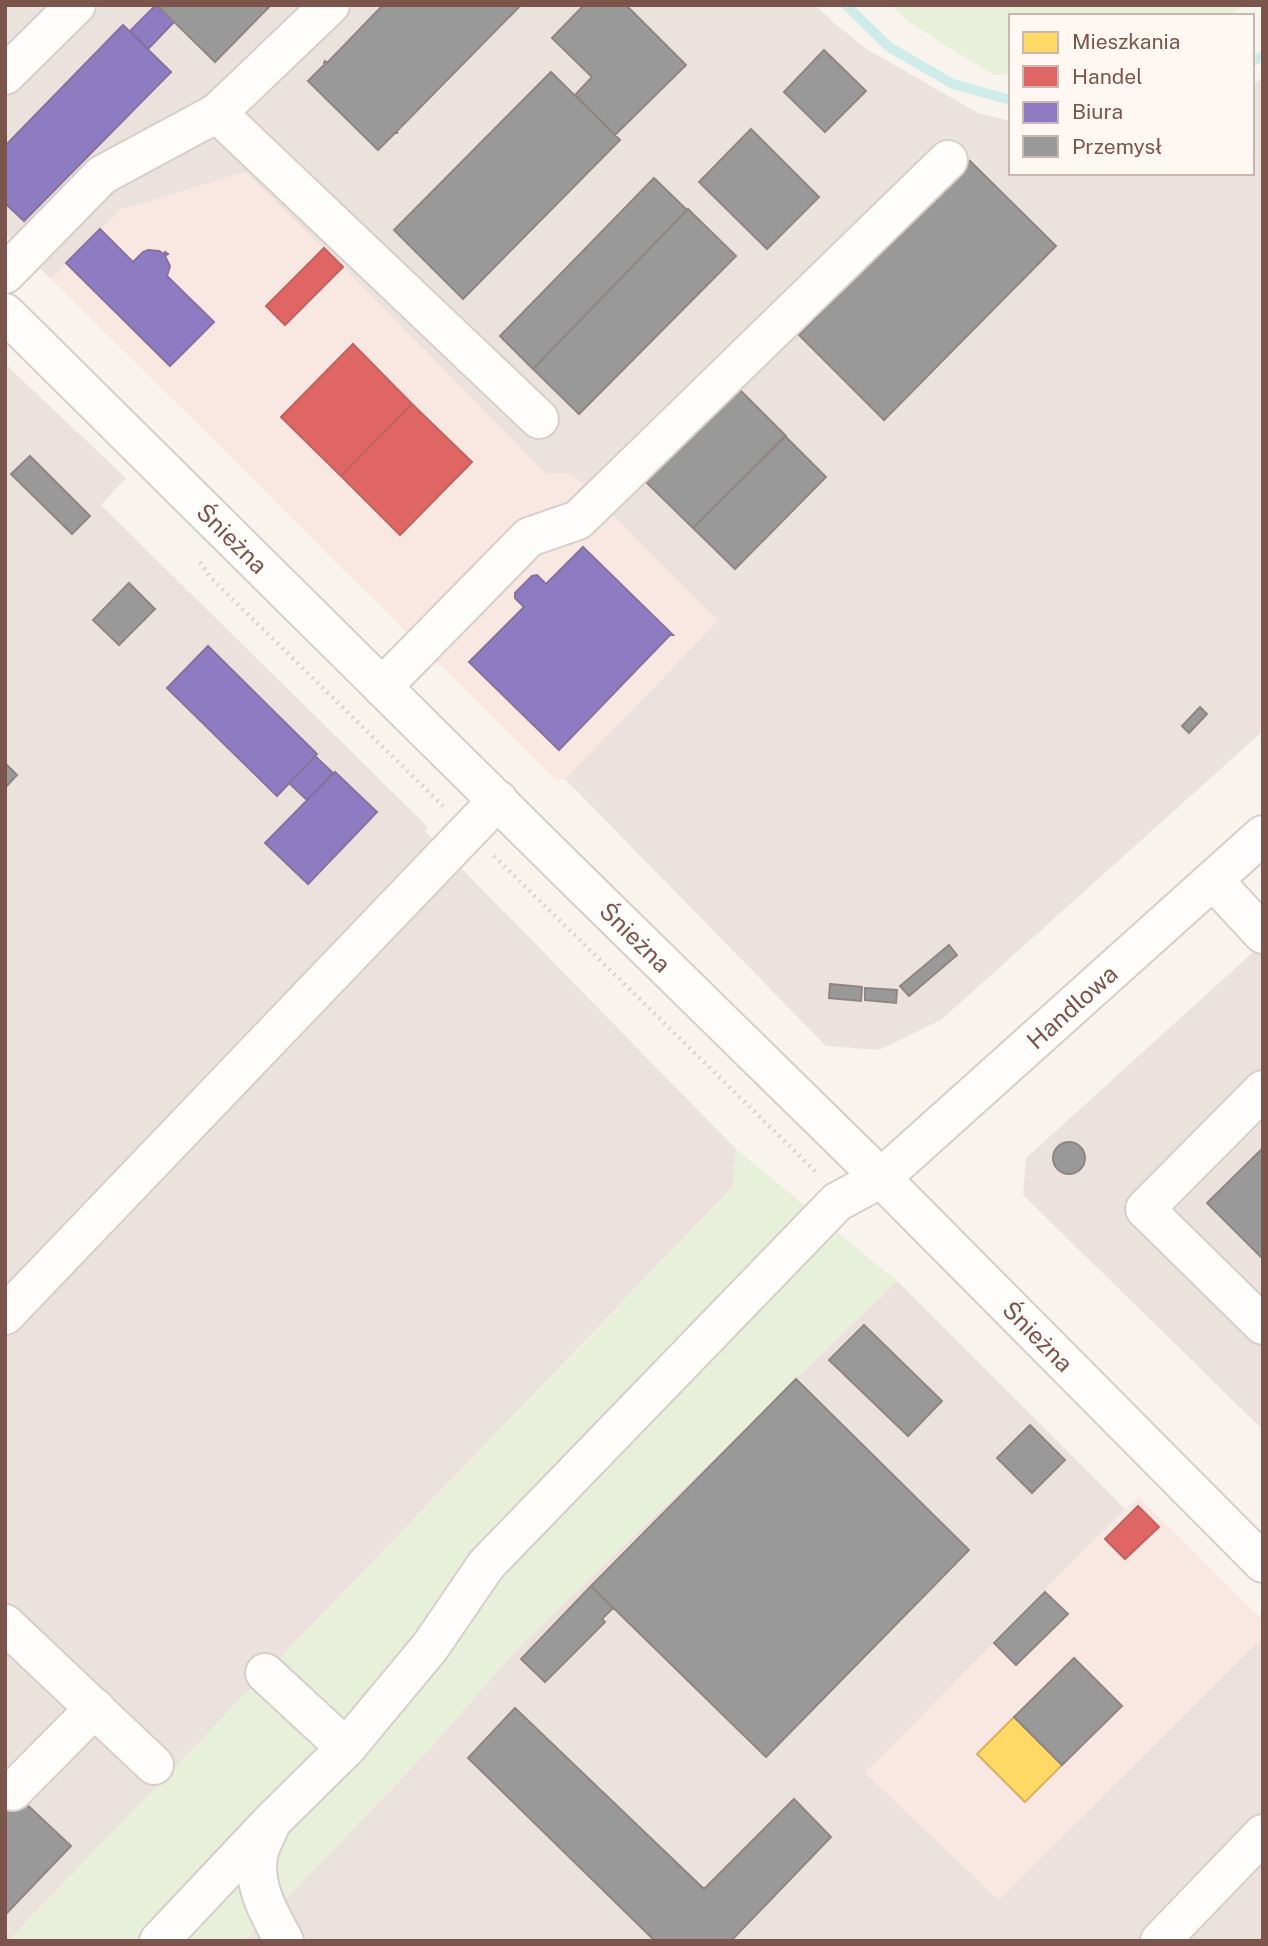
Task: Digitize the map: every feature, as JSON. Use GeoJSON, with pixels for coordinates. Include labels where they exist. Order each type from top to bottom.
{"type":"FeatureCollection","features":[{"type":"Feature","properties":{"kind":"street"},"geometry":{"type":"LineString","coordinates":[[5,75],[76,5]]}},
{"type":"Feature","properties":{"kind":"street"},"geometry":{"type":"LineString","coordinates":[[5,274],[102,175],[217,113],[330,5]]}},
{"type":"Feature","properties":{"kind":"street"},"geometry":{"type":"LineString","coordinates":[[217,113],[539,419]]}},
{"type":"Feature","properties":{"kind":"street"},"geometry":{"type":"LineString","coordinates":[[382,687],[529,537],[578,520],[948,160]]}},
{"type":"Feature","properties":{"kind":"street","name":"Śnieżna"},"geometry":{"type":"LineString","coordinates":[[5,313],[881,1178],[1263,1563]]}},
{"type":"Feature","properties":{"kind":"street"},"geometry":{"type":"LineString","coordinates":[[5,1315],[498,800]]}},
{"type":"Feature","properties":{"kind":"street","name":"Handlowa"},"geometry":{"type":"LineString","coordinates":[[159,1941],[271,1822],[346,1748],[430,1647],[486,1565],[837,1202],[881,1178],[1263,835]]}},
{"type":"Feature","properties":{"kind":"street"},"geometry":{"type":"LineString","coordinates":[[1213,880],[1263,934]]}},
{"type":"Feature","properties":{"kind":"street"},"geometry":{"type":"LineString","coordinates":[[1263,1090],[1145,1209],[1263,1325]]}},
{"type":"Feature","properties":{"kind":"street"},"geometry":{"type":"LineString","coordinates":[[5,1624],[154,1765]]}},
{"type":"Feature","properties":{"kind":"street"},"geometry":{"type":"LineString","coordinates":[[265,1673],[346,1748]]}},
{"type":"Feature","properties":{"kind":"street"},"geometry":{"type":"LineString","coordinates":[[13,1791],[95,1709]]}},
{"type":"Feature","properties":{"kind":"street"},"geometry":{"type":"LineString","coordinates":[[271,1822],[259,1851],[258,1872],[263,1902],[284,1941]]}},
{"type":"Feature","properties":{"kind":"street"},"geometry":{"type":"LineString","coordinates":[[1160,1941],[1263,1834]]}},
{"type":"Feature","properties":{"kind":"shaded area"},"geometry":{"type":"Polygon","coordinates":[[[6,5],[815,5],[868,50],[978,113],[1009,121],[1009,175],[1254,175],[1254,82],[1263,79],[1263,731],[941,1020],[879,1050],[826,1046],[565,779],[718,621],[571,473],[545,473],[343,267],[245,172],[120,210],[51,279],[5,234],[6,5]]]}},
{"type":"Feature","properties":{"kind":"shaded area"},"geometry":{"type":"Polygon","coordinates":[[[245,172],[343,267],[545,473],[571,473],[719,621],[565,779],[557,781],[51,279],[120,210],[245,172]]]}},
{"type":"Feature","properties":{"kind":"shaded area"},"geometry":{"type":"Polygon","coordinates":[[[5,364],[126,478],[101,505],[428,827],[425,831],[736,1149],[733,1187],[8,1941],[5,1941],[5,364]]]}},
{"type":"Feature","properties":{"kind":"shaded area"},"geometry":{"type":"Polygon","coordinates":[[[1263,943],[1263,1430],[1023,1195],[1026,1158],[1263,943]]]}},
{"type":"Feature","properties":{"kind":"shaded area"},"geometry":{"type":"Polygon","coordinates":[[[897,1281],[1125,1509],[865,1773],[999,1900],[1263,1637],[1263,1941],[245,1941],[425,1754],[517,1649],[897,1281]]]}},
{"type":"Feature","properties":{"kind":"shaded area"},"geometry":{"type":"Polygon","coordinates":[[[1139,1497],[1263,1620],[1263,1637],[999,1900],[865,1773],[1139,1497]]]}},
{"type":"Feature","properties":{"kind":"green space"},"geometry":{"type":"Polygon","coordinates":[[[891,5],[1248,5],[1231,14],[1009,14],[1009,74],[994,75],[910,23],[891,5]]]}},
{"type":"Feature","properties":{"kind":"green space"},"geometry":{"type":"Polygon","coordinates":[[[736,1149],[897,1281],[517,1649],[425,1754],[245,1941],[8,1941],[733,1188],[736,1149]]]}},
{"type":"Feature","properties":{"kind":"building: Mieszkania"},"geometry":{"type":"Polygon","coordinates":[[[1014,1717],[1062,1765],[1025,1802],[977,1754],[1014,1717]]]}},
{"type":"Feature","properties":{"kind":"building: Handel"},"geometry":{"type":"Polygon","coordinates":[[[324,248],[343,267],[285,325],[266,306],[324,248]]]}},
{"type":"Feature","properties":{"kind":"building: Handel"},"geometry":{"type":"Polygon","coordinates":[[[353,344],[412,404],[341,476],[281,417],[353,344]]]}},
{"type":"Feature","properties":{"kind":"building: Handel"},"geometry":{"type":"Polygon","coordinates":[[[412,404],[472,462],[400,535],[341,476],[412,404]]]}},
{"type":"Feature","properties":{"kind":"building: Handel"},"geometry":{"type":"Polygon","coordinates":[[[1138,1506],[1159,1527],[1125,1559],[1105,1539],[1138,1506]]]}},
{"type":"Feature","properties":{"kind":"building: Biura"},"geometry":{"type":"Polygon","coordinates":[[[156,5],[174,22],[148,49],[130,31],[156,5]]]}},
{"type":"Feature","properties":{"kind":"building: Biura"},"geometry":{"type":"Polygon","coordinates":[[[123,25],[171,72],[24,221],[5,203],[5,146],[123,25]]]}},
{"type":"Feature","properties":{"kind":"building: Biura"},"geometry":{"type":"Polygon","coordinates":[[[100,229],[133,262],[148,250],[168,254],[165,256],[170,266],[167,276],[214,322],[170,366],[66,263],[100,229]]]}},
{"type":"Feature","properties":{"kind":"building: Biura"},"geometry":{"type":"Polygon","coordinates":[[[583,547],[673,635],[670,635],[559,750],[469,662],[524,607],[515,598],[515,593],[532,576],[537,575],[546,584],[583,547]]]}},
{"type":"Feature","properties":{"kind":"building: Biura"},"geometry":{"type":"Polygon","coordinates":[[[208,646],[317,754],[277,796],[167,688],[208,646]]]}},
{"type":"Feature","properties":{"kind":"building: Biura"},"geometry":{"type":"Polygon","coordinates":[[[315,756],[333,773],[307,800],[289,783],[315,756]]]}},
{"type":"Feature","properties":{"kind":"building: Biura"},"geometry":{"type":"Polygon","coordinates":[[[335,772],[377,812],[308,884],[265,843],[335,772]]]}},
{"type":"Feature","properties":{"kind":"building: Przemysł"},"geometry":{"type":"Polygon","coordinates":[[[157,5],[271,5],[215,62],[157,5]]]}},
{"type":"Feature","properties":{"kind":"building: Przemysł"},"geometry":{"type":"Polygon","coordinates":[[[383,5],[521,5],[396,132],[398,133],[378,150],[308,81],[383,5]]]}},
{"type":"Feature","properties":{"kind":"building: Przemysł"},"geometry":{"type":"Polygon","coordinates":[[[584,5],[626,5],[686,65],[615,135],[575,95],[592,77],[552,38],[584,5]]]}},
{"type":"Feature","properties":{"kind":"building: Przemysł"},"geometry":{"type":"Polygon","coordinates":[[[824,50],[866,91],[825,132],[784,92],[824,50]]]}},
{"type":"Feature","properties":{"kind":"building: Przemysł"},"geometry":{"type":"Polygon","coordinates":[[[551,72],[620,140],[463,299],[394,230],[551,72]]]}},
{"type":"Feature","properties":{"kind":"building: Przemysł"},"geometry":{"type":"Polygon","coordinates":[[[751,129],[819,197],[767,249],[699,182],[751,129]]]}},
{"type":"Feature","properties":{"kind":"building: Przemysł"},"geometry":{"type":"Polygon","coordinates":[[[970,161],[1056,246],[884,420],[799,335],[970,161]]]}},
{"type":"Feature","properties":{"kind":"building: Przemysł"},"geometry":{"type":"Polygon","coordinates":[[[654,178],[687,210],[533,369],[500,336],[654,178]]]}},
{"type":"Feature","properties":{"kind":"building: Przemysł"},"geometry":{"type":"Polygon","coordinates":[[[688,209],[736,256],[579,414],[533,369],[688,209]]]}},
{"type":"Feature","properties":{"kind":"building: Przemysł"},"geometry":{"type":"Polygon","coordinates":[[[739,389],[786,436],[693,528],[646,482],[739,389]]]}},
{"type":"Feature","properties":{"kind":"building: Przemysł"},"geometry":{"type":"Polygon","coordinates":[[[785,436],[826,477],[735,569],[693,528],[785,436]]]}},
{"type":"Feature","properties":{"kind":"building: Przemysł"},"geometry":{"type":"Polygon","coordinates":[[[30,456],[90,516],[72,534],[11,474],[30,456]]]}},
{"type":"Feature","properties":{"kind":"building: Przemysł"},"geometry":{"type":"Polygon","coordinates":[[[129,583],[155,609],[119,645],[93,620],[129,583]]]}},
{"type":"Feature","properties":{"kind":"building: Przemysł"},"geometry":{"type":"Polygon","coordinates":[[[1200,707],[1207,714],[1189,733],[1182,726],[1200,707]]]}},
{"type":"Feature","properties":{"kind":"building: Przemysł"},"geometry":{"type":"Polygon","coordinates":[[[5,763],[17,775],[5,788],[5,763]]]}},
{"type":"Feature","properties":{"kind":"building: Przemysł"},"geometry":{"type":"Polygon","coordinates":[[[949,945],[957,955],[909,996],[900,986],[949,945]]]}},
{"type":"Feature","properties":{"kind":"building: Przemysł"},"geometry":{"type":"Polygon","coordinates":[[[830,984],[862,987],[861,1001],[829,998],[830,984]]]}},
{"type":"Feature","properties":{"kind":"building: Przemysł"},"geometry":{"type":"Polygon","coordinates":[[[865,988],[897,990],[896,1003],[865,1000],[865,988]]]}},
{"type":"Feature","properties":{"kind":"building: Przemysł"},"geometry":{"type":"Polygon","coordinates":[[[1069,1142],[1080,1147],[1085,1158],[1080,1169],[1069,1174],[1058,1169],[1053,1158],[1058,1147],[1069,1142]]]}},
{"type":"Feature","properties":{"kind":"building: Przemysł"},"geometry":{"type":"Polygon","coordinates":[[[1263,1148],[1263,1259],[1207,1203],[1263,1148]]]}},
{"type":"Feature","properties":{"kind":"building: Przemysł"},"geometry":{"type":"Polygon","coordinates":[[[864,1325],[942,1401],[908,1436],[829,1360],[864,1325]]]}},
{"type":"Feature","properties":{"kind":"building: Przemysł"},"geometry":{"type":"Polygon","coordinates":[[[796,1379],[969,1550],[766,1757],[591,1586],[796,1379]]]}},
{"type":"Feature","properties":{"kind":"building: Przemysł"},"geometry":{"type":"Polygon","coordinates":[[[1030,1425],[1065,1460],[1032,1493],[997,1458],[1030,1425]]]}},
{"type":"Feature","properties":{"kind":"building: Przemysł"},"geometry":{"type":"Polygon","coordinates":[[[591,1586],[613,1608],[602,1619],[605,1622],[545,1682],[521,1659],[591,1586]]]}},
{"type":"Feature","properties":{"kind":"building: Przemysł"},"geometry":{"type":"Polygon","coordinates":[[[1045,1592],[1068,1614],[1016,1665],[994,1643],[1045,1592]]]}},
{"type":"Feature","properties":{"kind":"building: Przemysł"},"geometry":{"type":"Polygon","coordinates":[[[1074,1658],[1122,1706],[1062,1765],[1014,1717],[1074,1658]]]}},
{"type":"Feature","properties":{"kind":"building: Przemysł"},"geometry":{"type":"Polygon","coordinates":[[[515,1708],[704,1889],[794,1799],[831,1837],[731,1941],[655,1941],[468,1758],[515,1708]]]}},
{"type":"Feature","properties":{"kind":"building: Przemysł"},"geometry":{"type":"Polygon","coordinates":[[[5,1784],[71,1846],[5,1915],[5,1784]]]}},
{"type":"Feature","properties":{"kind":"waterway"},"geometry":{"type":"LineString","coordinates":[[846,5],[889,47],[953,84],[1009,99]]}},
{"type":"Feature","properties":{"kind":"waterway"},"geometry":{"type":"LineString","coordinates":[[1254,60],[1263,56]]}}]}
